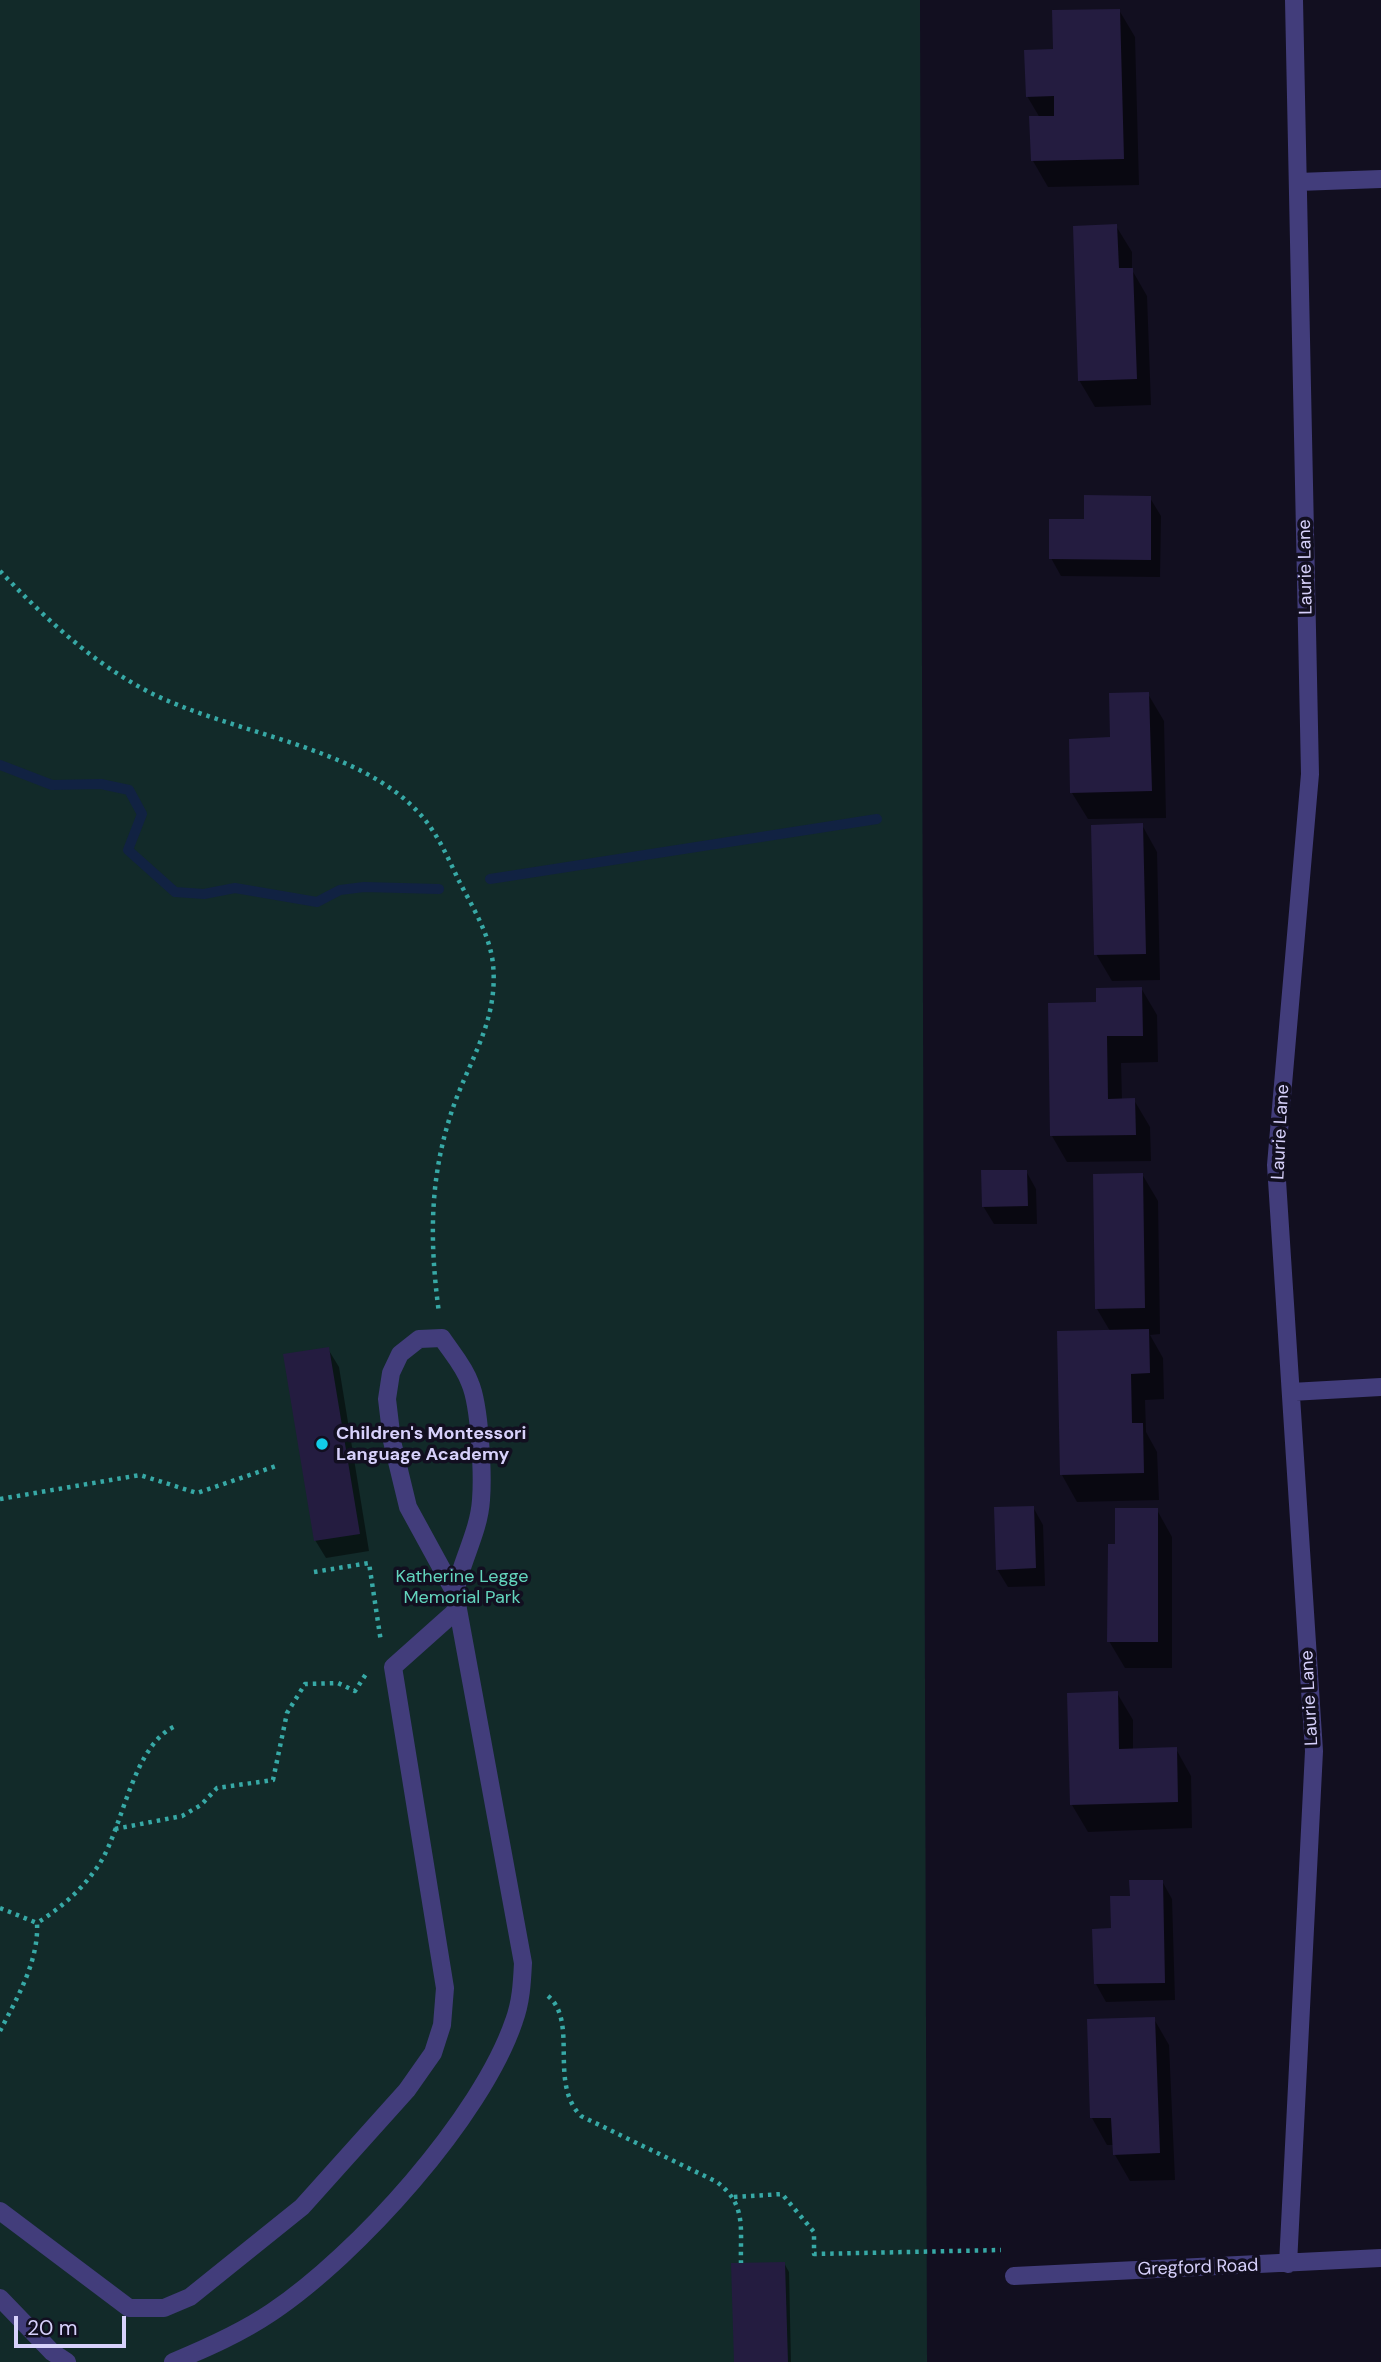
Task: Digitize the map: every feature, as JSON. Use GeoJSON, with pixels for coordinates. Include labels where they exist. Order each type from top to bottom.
{"type":"FeatureCollection","features":[{"type":"Feature","properties":{"kind":"street","name":"Laurie Lane"},"geometry":{"type":"LineString","coordinates":[[1287,2264],[1314,1751],[1276,1165],[1310,775],[1294,0]]}},
{"type":"Feature","properties":{"kind":"street"},"geometry":{"type":"LineString","coordinates":[[1298,182],[1381,179]]}},
{"type":"Feature","properties":{"kind":"street"},"geometry":{"type":"LineString","coordinates":[[173,2362],[218,2343],[272,2312],[322,2272],[388,2208],[452,2135],[514,2023],[521,1997],[523,1963],[457,1601],[460,1565],[471,1542],[481,1501],[477,1424],[471,1385],[442,1338],[419,1339],[400,1354],[391,1373],[387,1399],[392,1441],[408,1507],[457,1601]]}},
{"type":"Feature","properties":{"kind":"street"},"geometry":{"type":"LineString","coordinates":[[1291,1392],[1381,1387]]}},
{"type":"Feature","properties":{"kind":"street"},"geometry":{"type":"LineString","coordinates":[[0,2211],[129,2308],[164,2308],[190,2297],[302,2207],[407,2090],[433,2053],[442,2025],[445,1988],[393,1667],[457,1601]]}},
{"type":"Feature","properties":{"kind":"street","name":"Gregford Road"},"geometry":{"type":"LineString","coordinates":[[1014,2276],[1381,2258]]}},
{"type":"Feature","properties":{"kind":"street"},"geometry":{"type":"LineString","coordinates":[[0,2298],[52,2352],[67,2362]]}},
{"type":"Feature","properties":{"kind":"path"},"geometry":{"type":"LineString","coordinates":[[0,571],[38,611],[97,661],[146,691],[199,714],[344,761],[388,784],[420,814],[444,849],[481,925],[493,962],[493,996],[489,1023],[449,1117],[437,1167],[432,1212],[432,1255],[442,1338]]}},
{"type":"Feature","properties":{"kind":"path"},"geometry":{"type":"LineString","coordinates":[[392,1441],[477,1424]]}},
{"type":"Feature","properties":{"kind":"path"},"geometry":{"type":"LineString","coordinates":[[0,1499],[139,1475],[197,1493],[276,1466]]}},
{"type":"Feature","properties":{"kind":"path"},"geometry":{"type":"LineString","coordinates":[[314,1572],[369,1563],[382,1651]]}},
{"type":"Feature","properties":{"kind":"path"},"geometry":{"type":"LineString","coordinates":[[115,1829],[182,1816],[201,1805],[217,1788],[273,1780],[287,1713],[305,1684],[338,1683],[355,1690],[369,1671]]}},
{"type":"Feature","properties":{"kind":"path"},"geometry":{"type":"LineString","coordinates":[[37,1923],[62,1907],[100,1863],[150,1746],[166,1729],[178,1725]]}},
{"type":"Feature","properties":{"kind":"path"},"geometry":{"type":"LineString","coordinates":[[0,1908],[37,1923]]}},
{"type":"Feature","properties":{"kind":"path"},"geometry":{"type":"LineString","coordinates":[[0,2031],[18,1996],[38,1942],[37,1923]]}},
{"type":"Feature","properties":{"kind":"path"},"geometry":{"type":"LineString","coordinates":[[522,1976],[555,2002],[561,2022],[565,2087],[570,2105],[581,2116],[717,2182],[734,2197],[740,2224],[741,2263]]}},
{"type":"Feature","properties":{"kind":"path"},"geometry":{"type":"LineString","coordinates":[[734,2197],[782,2194],[814,2232],[814,2254],[1007,2250]]}},
{"type":"Feature","properties":{"kind":"green space","name":"Katherine Legge Memorial Park"},"geometry":{"type":"Polygon","coordinates":[[[0,0],[920,0],[927,2362],[0,2362],[0,0]]]}},
{"type":"Feature","properties":{"kind":"building"},"geometry":{"type":"Polygon","coordinates":[[[1120,9],[1124,159],[1031,161],[1029,116],[1054,116],[1054,96],[1026,97],[1024,50],[1053,49],[1052,10],[1120,9]]]}},
{"type":"Feature","properties":{"kind":"building"},"geometry":{"type":"Polygon","coordinates":[[[1117,224],[1119,268],[1133,268],[1137,379],[1078,381],[1073,226],[1117,224]]]}},
{"type":"Feature","properties":{"kind":"building"},"geometry":{"type":"Polygon","coordinates":[[[1084,495],[1151,496],[1151,560],[1049,559],[1049,519],[1084,519],[1084,495]]]}},
{"type":"Feature","properties":{"kind":"building"},"geometry":{"type":"Polygon","coordinates":[[[1149,692],[1152,791],[1070,793],[1069,739],[1110,737],[1109,693],[1149,692]]]}},
{"type":"Feature","properties":{"kind":"building"},"geometry":{"type":"Polygon","coordinates":[[[1143,823],[1146,954],[1094,955],[1091,825],[1143,823]]]}},
{"type":"Feature","properties":{"kind":"building"},"geometry":{"type":"Polygon","coordinates":[[[1142,987],[1143,1036],[1107,1036],[1108,1099],[1135,1098],[1136,1135],[1050,1136],[1048,1003],[1096,1002],[1096,988],[1142,987]]]}},
{"type":"Feature","properties":{"kind":"building"},"geometry":{"type":"Polygon","coordinates":[[[981,1170],[1027,1170],[1028,1206],[982,1207],[981,1170]]]}},
{"type":"Feature","properties":{"kind":"building"},"geometry":{"type":"Polygon","coordinates":[[[1143,1173],[1145,1308],[1095,1309],[1093,1174],[1143,1173]]]}},
{"type":"Feature","properties":{"kind":"building"},"geometry":{"type":"Polygon","coordinates":[[[1149,1329],[1150,1373],[1131,1374],[1132,1423],[1143,1423],[1144,1473],[1060,1475],[1057,1331],[1149,1329]]]}},
{"type":"Feature","properties":{"kind":"building","name":"Children's Montessori Language Academy"},"geometry":{"type":"Polygon","coordinates":[[[329,1347],[360,1534],[314,1541],[283,1354],[329,1347]]]}},
{"type":"Feature","properties":{"kind":"building"},"geometry":{"type":"Polygon","coordinates":[[[1034,1506],[1036,1568],[996,1570],[994,1507],[1034,1506]]]}},
{"type":"Feature","properties":{"kind":"building"},"geometry":{"type":"Polygon","coordinates":[[[1115,1508],[1158,1508],[1158,1642],[1107,1642],[1108,1544],[1115,1544],[1115,1508]]]}},
{"type":"Feature","properties":{"kind":"building"},"geometry":{"type":"Polygon","coordinates":[[[1118,1691],[1119,1749],[1177,1747],[1178,1802],[1070,1805],[1067,1693],[1118,1691]]]}},
{"type":"Feature","properties":{"kind":"building"},"geometry":{"type":"Polygon","coordinates":[[[1129,1880],[1163,1880],[1165,1983],[1094,1984],[1092,1929],[1111,1928],[1110,1896],[1130,1896],[1129,1880]]]}},
{"type":"Feature","properties":{"kind":"building"},"geometry":{"type":"Polygon","coordinates":[[[1155,2017],[1160,2153],[1113,2155],[1111,2118],[1090,2118],[1087,2019],[1155,2017]]]}},
{"type":"Feature","properties":{"kind":"building"},"geometry":{"type":"Polygon","coordinates":[[[785,2262],[788,2362],[734,2362],[731,2263],[785,2262]]]}},
{"type":"Feature","properties":{"kind":"waterway"},"geometry":{"type":"LineString","coordinates":[[0,765],[52,785],[101,784],[129,790],[142,814],[128,850],[175,892],[204,894],[235,888],[317,902],[340,890],[364,887],[439,889]]}},
{"type":"Feature","properties":{"kind":"waterway"},"geometry":{"type":"LineString","coordinates":[[490,879],[877,819]]}},
{"type":"Feature","properties":{"kind":"place","name":"Children's Montessori Language Academy"},"geometry":{"type":"Point","coordinates":[322,1444]}}]}
